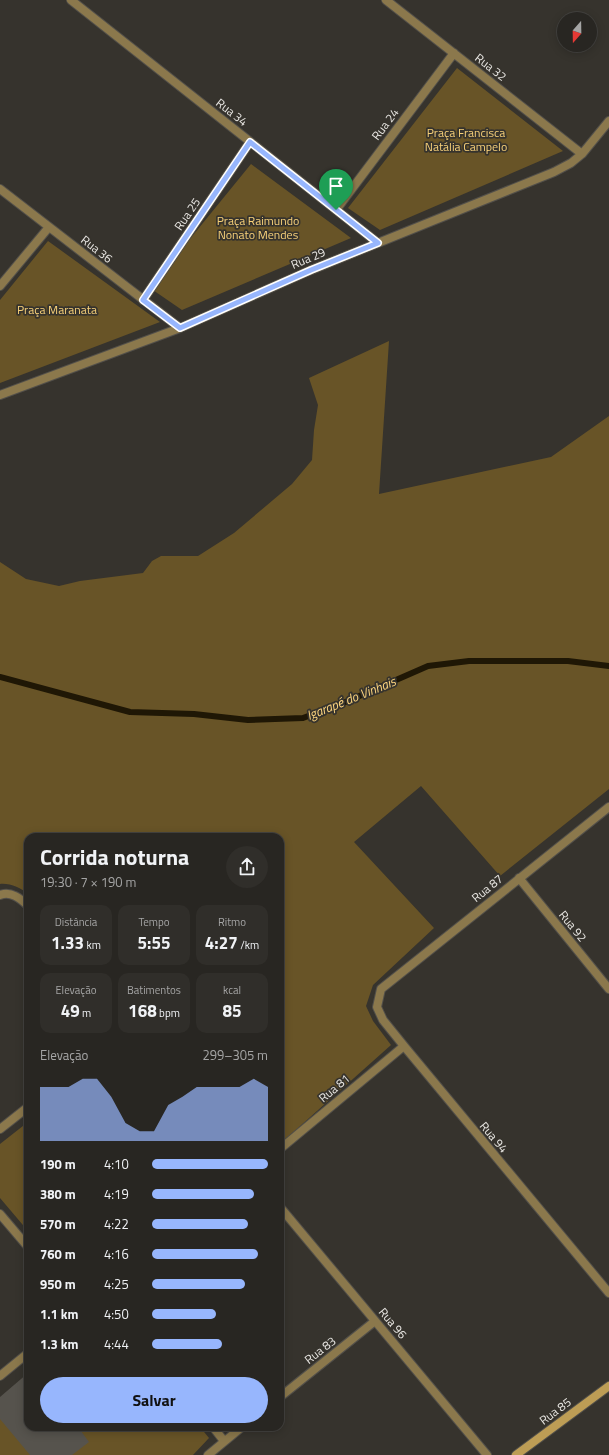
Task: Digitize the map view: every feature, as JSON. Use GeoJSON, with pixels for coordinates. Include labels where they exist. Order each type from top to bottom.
{"type":"FeatureCollection","features":[{"type":"Feature","properties":{"kind":"main road","name":"Rua 85"},"geometry":{"type":"LineString","coordinates":[[516,1455],[609,1386]]}},
{"type":"Feature","properties":{"kind":"street","name":"Rua 34"},"geometry":{"type":"LineString","coordinates":[[71,0],[378,243]]}},
{"type":"Feature","properties":{"kind":"street","name":"Rua 32"},"geometry":{"type":"LineString","coordinates":[[386,0],[582,154]]}},
{"type":"Feature","properties":{"kind":"street","name":"Rua 24"},"geometry":{"type":"LineString","coordinates":[[336,210],[454,53]]}},
{"type":"Feature","properties":{"kind":"street","name":"Rua 29"},"geometry":{"type":"LineString","coordinates":[[0,395],[180,328],[311,270],[554,172],[571,163],[582,154],[609,120]]}},
{"type":"Feature","properties":{"kind":"street","name":"Rua 25"},"geometry":{"type":"LineString","coordinates":[[143,300],[250,142]]}},
{"type":"Feature","properties":{"kind":"street","name":"Rua 36"},"geometry":{"type":"LineString","coordinates":[[0,189],[180,328]]}},
{"type":"Feature","properties":{"kind":"street"},"geometry":{"type":"LineString","coordinates":[[0,286],[49,227]]}},
{"type":"Feature","properties":{"kind":"street","name":"Rua 87"},"geometry":{"type":"LineString","coordinates":[[381,989],[609,807]]}},
{"type":"Feature","properties":{"kind":"street","name":"Rua 92"},"geometry":{"type":"LineString","coordinates":[[519,878],[609,988]]}},
{"type":"Feature","properties":{"kind":"street"},"geometry":{"type":"LineString","coordinates":[[0,895],[15,895],[24,902]]}},
{"type":"Feature","properties":{"kind":"street","name":"Rua 94"},"geometry":{"type":"LineString","coordinates":[[381,989],[377,1007],[383,1020],[609,1293]]}},
{"type":"Feature","properties":{"kind":"street","name":"Rua 81"},"geometry":{"type":"LineString","coordinates":[[284,1146],[404,1046]]}},
{"type":"Feature","properties":{"kind":"street"},"geometry":{"type":"LineString","coordinates":[[0,1129],[24,1110]]}},
{"type":"Feature","properties":{"kind":"street","name":"Rua 96"},"geometry":{"type":"LineString","coordinates":[[284,1212],[487,1455]]}},
{"type":"Feature","properties":{"kind":"street"},"geometry":{"type":"LineString","coordinates":[[0,1214],[24,1242]]}},
{"type":"Feature","properties":{"kind":"street","name":"Rua 83"},"geometry":{"type":"LineString","coordinates":[[284,1394],[375,1321]]}},
{"type":"Feature","properties":{"kind":"street"},"geometry":{"type":"LineString","coordinates":[[0,1376],[24,1356]]}},
{"type":"Feature","properties":{"kind":"street"},"geometry":{"type":"LineString","coordinates":[[215,1431],[224,1441]]}},
{"type":"Feature","properties":{"kind":"street"},"geometry":{"type":"LineString","coordinates":[[208,1455],[237,1431]]}},
{"type":"Feature","properties":{"kind":"green space","name":"Praça Francisca Natália Campelo"},"geometry":{"type":"Polygon","coordinates":[[[457,68],[563,151],[380,230],[348,208],[457,68]]]}},
{"type":"Feature","properties":{"kind":"green space","name":"Praça Raimundo Nonato Mendes"},"geometry":{"type":"Polygon","coordinates":[[[251,164],[351,238],[182,310],[150,288],[251,164]]]}},
{"type":"Feature","properties":{"kind":"green space","name":"Praça Maranata"},"geometry":{"type":"Polygon","coordinates":[[[48,241],[160,322],[0,383],[0,300],[48,241]]]}},
{"type":"Feature","properties":{"kind":"green space"},"geometry":{"type":"Polygon","coordinates":[[[389,341],[379,494],[551,457],[609,416],[609,789],[500,876],[421,786],[354,842],[434,928],[373,985],[366,1006],[373,1021],[391,1045],[284,1140],[284,833],[24,833],[24,891],[15,886],[0,884],[0,562],[26,579],[59,586],[80,581],[143,573],[152,561],[161,556],[198,556],[234,533],[292,484],[312,460],[314,430],[318,405],[309,378],[389,341]]]}},
{"type":"Feature","properties":{"kind":"green space"},"geometry":{"type":"Polygon","coordinates":[[[24,1125],[24,1226],[0,1198],[0,1144],[24,1125]]]}},
{"type":"Feature","properties":{"kind":"green space"},"geometry":{"type":"Polygon","coordinates":[[[0,1397],[24,1423],[24,1431],[203,1431],[209,1438],[193,1455],[0,1455],[0,1397]]]}},
{"type":"Feature","properties":{"kind":"building"},"geometry":{"type":"Polygon","coordinates":[[[24,1376],[24,1431],[81,1431],[89,1442],[72,1455],[30,1455],[0,1419],[0,1397],[24,1376]]]}},
{"type":"Feature","properties":{"kind":"waterway","name":"Igarapé do Vinhais"},"geometry":{"type":"LineString","coordinates":[[0,677],[130,712],[194,714],[248,720],[303,718],[348,701],[428,666],[469,661],[568,661],[609,666]]}},
{"type":"Feature","properties":{"kind":"route"},"geometry":{"type":"LineString","coordinates":[[250,142],[336,210],[378,243],[311,270],[180,328],[143,300],[250,142]]}}]}
